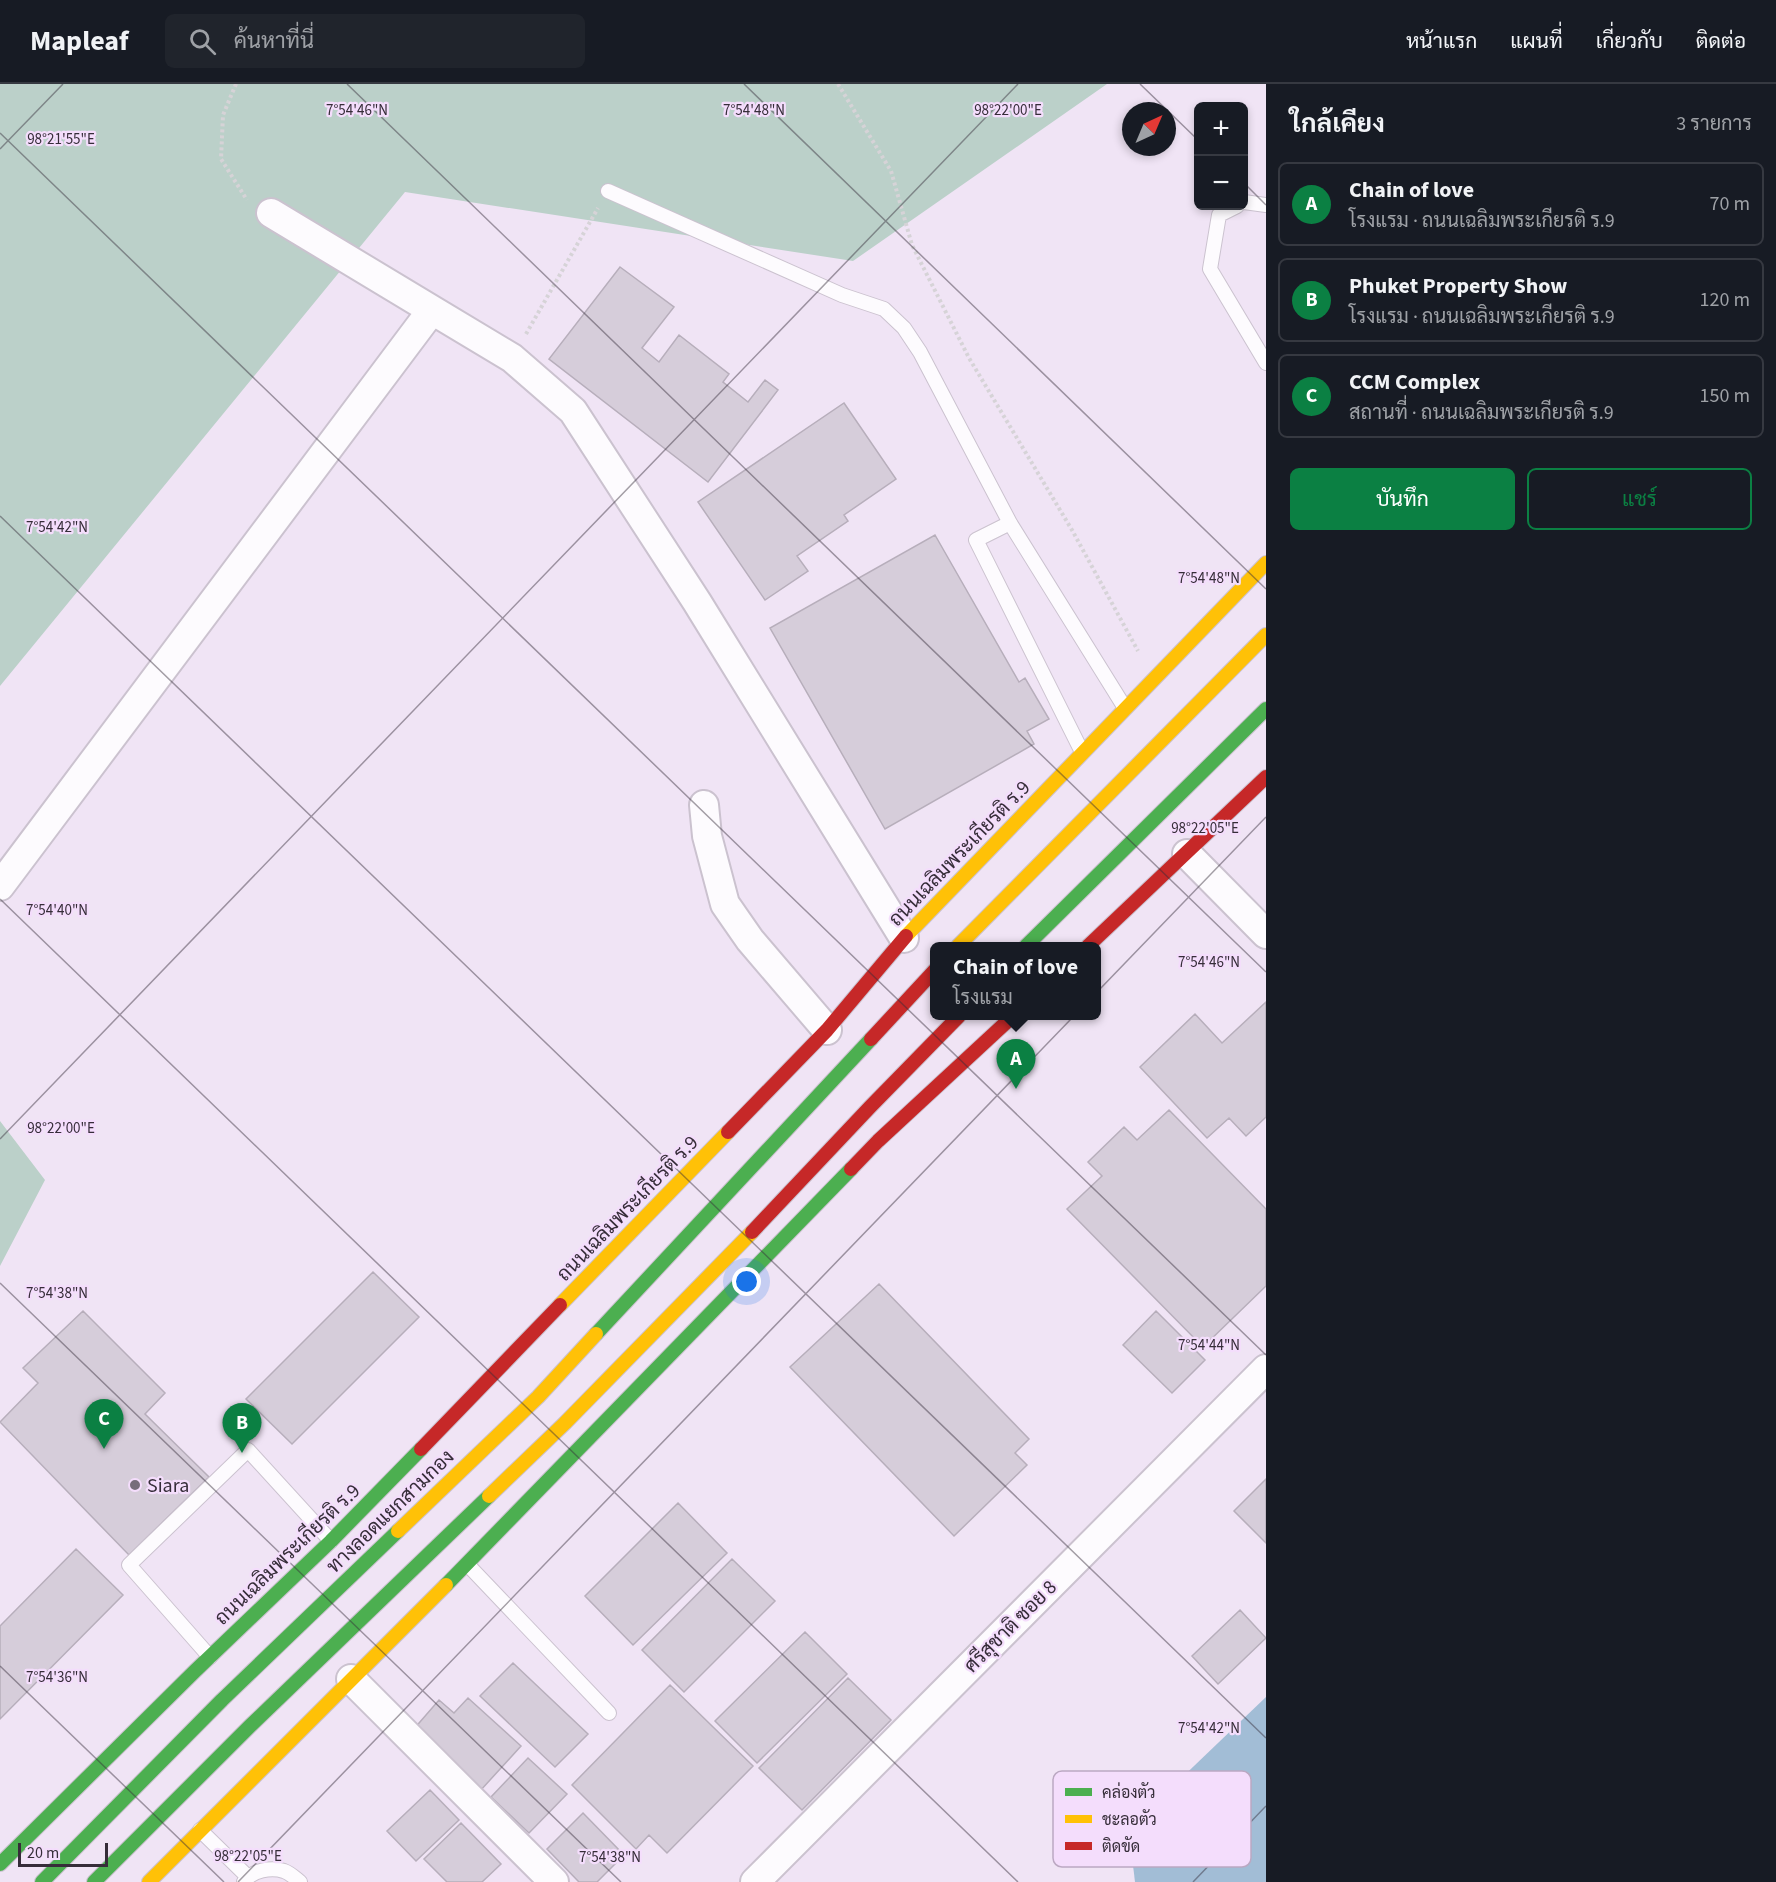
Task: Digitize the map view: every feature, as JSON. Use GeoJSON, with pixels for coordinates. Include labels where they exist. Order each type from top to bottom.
{"type":"FeatureCollection","features":[{"type":"Feature","properties":{"kind":"main road","name":"ถนนเฉลิมพระเกียรติ ร.9"},"geometry":{"type":"LineString","coordinates":[[0,1864],[331,1541],[517,1350],[826,1030],[904,938],[1266,563]]}},
{"type":"Feature","properties":{"kind":"main road"},"geometry":{"type":"LineString","coordinates":[[962,942],[1266,635]]}},
{"type":"Feature","properties":{"kind":"main road"},"geometry":{"type":"LineString","coordinates":[[1030,942],[1266,709]]}},
{"type":"Feature","properties":{"kind":"main road"},"geometry":{"type":"LineString","coordinates":[[1092,942],[1188,854],[1266,777]]}},
{"type":"Feature","properties":{"kind":"main road"},"geometry":{"type":"LineString","coordinates":[[692,1211],[757,1160],[930,975]]}},
{"type":"Feature","properties":{"kind":"main road"},"geometry":{"type":"LineString","coordinates":[[94,1882],[250,1726],[565,1423],[792,1192],[870,1107],[955,1020]]}},
{"type":"Feature","properties":{"kind":"main road"},"geometry":{"type":"LineString","coordinates":[[149,1882],[467,1564],[878,1141],[1009,1020]]}},
{"type":"Feature","properties":{"kind":"main road","name":"ทางลอดแยกสามกอง"},"geometry":{"type":"LineString","coordinates":[[42,1882],[222,1700],[538,1397],[757,1160]]}},
{"type":"Feature","properties":{"kind":"main road"},"geometry":{"type":"LineString","coordinates":[[597,1429],[792,1192]]}},
{"type":"Feature","properties":{"kind":"main road"},"geometry":{"type":"LineString","coordinates":[[517,1350],[600,1284]]}},
{"type":"Feature","properties":{"kind":"street"},"geometry":{"type":"LineString","coordinates":[[271,213],[512,358],[573,411],[697,602],[904,938]]}},
{"type":"Feature","properties":{"kind":"street"},"geometry":{"type":"LineString","coordinates":[[0,886],[432,310]]}},
{"type":"Feature","properties":{"kind":"street"},"geometry":{"type":"LineString","coordinates":[[704,805],[707,836],[725,904],[750,940],[826,1030]]}},
{"type":"Feature","properties":{"kind":"street"},"geometry":{"type":"LineString","coordinates":[[1188,854],[1261,919]]}},
{"type":"Feature","properties":{"kind":"street","name":"ศรีสุชาติ ซอย 8"},"geometry":{"type":"LineString","coordinates":[[755,1882],[1266,1370]]}},
{"type":"Feature","properties":{"kind":"street"},"geometry":{"type":"LineString","coordinates":[[351,1679],[554,1882]]}},
{"type":"Feature","properties":{"kind":"lane"},"geometry":{"type":"LineString","coordinates":[[608,191],[842,295],[884,309],[904,328],[921,352],[1011,524],[1126,710]]}},
{"type":"Feature","properties":{"kind":"lane"},"geometry":{"type":"LineString","coordinates":[[1248,203],[1266,205]]}},
{"type":"Feature","properties":{"kind":"lane"},"geometry":{"type":"LineString","coordinates":[[1228,210],[1219,215],[1210,269],[1266,363]]}},
{"type":"Feature","properties":{"kind":"lane"},"geometry":{"type":"LineString","coordinates":[[1011,524],[976,540],[1083,753]]}},
{"type":"Feature","properties":{"kind":"lane"},"geometry":{"type":"LineString","coordinates":[[210,1657],[129,1565],[248,1450],[331,1541]]}},
{"type":"Feature","properties":{"kind":"lane"},"geometry":{"type":"LineString","coordinates":[[467,1564],[609,1713]]}},
{"type":"Feature","properties":{"kind":"lane"},"geometry":{"type":"LineString","coordinates":[[200,1830],[246,1879],[266,1869],[285,1871],[300,1882]]}},
{"type":"Feature","properties":{"kind":"path"},"geometry":{"type":"LineString","coordinates":[[236,84],[223,115],[221,159],[246,199],[271,213]]}},
{"type":"Feature","properties":{"kind":"path"},"geometry":{"type":"LineString","coordinates":[[838,84],[891,171],[912,245],[969,358],[1072,530],[1154,680]]}},
{"type":"Feature","properties":{"kind":"path"},"geometry":{"type":"LineString","coordinates":[[512,358],[608,191]]}},
{"type":"Feature","properties":{"kind":"green space"},"geometry":{"type":"Polygon","coordinates":[[[0,84],[1107,84],[853,261],[405,192],[0,686],[0,84]]]}},
{"type":"Feature","properties":{"kind":"green space"},"geometry":{"type":"Polygon","coordinates":[[[0,1121],[45,1180],[0,1266],[0,1121]]]}},
{"type":"Feature","properties":{"kind":"water"},"geometry":{"type":"Polygon","coordinates":[[[1266,1697],[1266,1882],[1135,1882],[1133,1867],[1251,1867],[1251,1771],[1189,1771],[1266,1697]]]}},
{"type":"Feature","properties":{"kind":"building"},"geometry":{"type":"Polygon","coordinates":[[[620,267],[674,307],[642,348],[659,362],[679,335],[729,374],[723,382],[748,402],[765,380],[778,390],[708,482],[549,359],[620,267]]]}},
{"type":"Feature","properties":{"kind":"building"},"geometry":{"type":"Polygon","coordinates":[[[844,403],[896,479],[844,515],[848,521],[797,556],[808,571],[765,600],[698,502],[844,403]]]}},
{"type":"Feature","properties":{"kind":"building"},"geometry":{"type":"Polygon","coordinates":[[[935,535],[1019,682],[1025,678],[1049,719],[1027,731],[1034,744],[885,829],[770,628],[935,535]]]}},
{"type":"Feature","properties":{"kind":"building"},"geometry":{"type":"Polygon","coordinates":[[[1266,1002],[1266,1117],[1246,1136],[1229,1118],[1207,1138],[1140,1067],[1195,1014],[1222,1043],[1266,1002]]]}},
{"type":"Feature","properties":{"kind":"building"},"geometry":{"type":"Polygon","coordinates":[[[1169,1110],[1266,1209],[1266,1286],[1203,1347],[1067,1209],[1102,1176],[1088,1162],[1124,1127],[1137,1140],[1169,1110]]]}},
{"type":"Feature","properties":{"kind":"building"},"geometry":{"type":"Polygon","coordinates":[[[373,1272],[419,1317],[292,1444],[246,1399],[373,1272]]]}},
{"type":"Feature","properties":{"kind":"building"},"geometry":{"type":"Polygon","coordinates":[[[879,1284],[1029,1439],[1015,1453],[1027,1465],[954,1536],[790,1367],[879,1284]]]}},
{"type":"Feature","properties":{"kind":"building"},"geometry":{"type":"Polygon","coordinates":[[[83,1311],[165,1393],[145,1414],[209,1477],[129,1555],[0,1422],[38,1383],[23,1368],[83,1311]]]}},
{"type":"Feature","properties":{"kind":"building"},"geometry":{"type":"Polygon","coordinates":[[[1156,1311],[1205,1360],[1172,1393],[1123,1345],[1156,1311]]]}},
{"type":"Feature","properties":{"kind":"building"},"geometry":{"type":"Polygon","coordinates":[[[1266,1479],[1266,1543],[1234,1511],[1266,1479]]]}},
{"type":"Feature","properties":{"kind":"building"},"geometry":{"type":"Polygon","coordinates":[[[678,1503],[727,1553],[633,1645],[585,1596],[678,1503]]]}},
{"type":"Feature","properties":{"kind":"building"},"geometry":{"type":"Polygon","coordinates":[[[76,1549],[123,1595],[0,1719],[0,1626],[76,1549]]]}},
{"type":"Feature","properties":{"kind":"building"},"geometry":{"type":"Polygon","coordinates":[[[732,1559],[775,1601],[684,1692],[642,1650],[732,1559]]]}},
{"type":"Feature","properties":{"kind":"building"},"geometry":{"type":"Polygon","coordinates":[[[1240,1610],[1266,1638],[1218,1684],[1192,1656],[1240,1610]]]}},
{"type":"Feature","properties":{"kind":"building"},"geometry":{"type":"Polygon","coordinates":[[[805,1632],[847,1674],[757,1763],[715,1721],[805,1632]]]}},
{"type":"Feature","properties":{"kind":"building"},"geometry":{"type":"Polygon","coordinates":[[[513,1663],[588,1734],[555,1767],[480,1696],[513,1663]]]}},
{"type":"Feature","properties":{"kind":"building"},"geometry":{"type":"Polygon","coordinates":[[[848,1678],[891,1720],[802,1810],[759,1768],[848,1678]]]}},
{"type":"Feature","properties":{"kind":"building"},"geometry":{"type":"Polygon","coordinates":[[[670,1685],[753,1766],[667,1853],[649,1835],[636,1849],[572,1785],[670,1685]]]}},
{"type":"Feature","properties":{"kind":"building"},"geometry":{"type":"Polygon","coordinates":[[[468,1698],[521,1746],[480,1791],[413,1730],[439,1700],[454,1713],[468,1698]]]}},
{"type":"Feature","properties":{"kind":"building"},"geometry":{"type":"Polygon","coordinates":[[[528,1758],[567,1794],[529,1833],[491,1797],[528,1758]]]}},
{"type":"Feature","properties":{"kind":"building"},"geometry":{"type":"Polygon","coordinates":[[[430,1790],[459,1820],[416,1861],[387,1831],[430,1790]]]}},
{"type":"Feature","properties":{"kind":"building"},"geometry":{"type":"Polygon","coordinates":[[[583,1813],[624,1855],[597,1882],[579,1882],[547,1849],[583,1813]]]}},
{"type":"Feature","properties":{"kind":"building"},"geometry":{"type":"Polygon","coordinates":[[[461,1823],[501,1864],[482,1882],[447,1882],[424,1859],[461,1823]]]}},
{"type":"Feature","properties":{"kind":"traffic: fast"},"geometry":{"type":"LineString","coordinates":[[1030,942],[1266,709]]}},
{"type":"Feature","properties":{"kind":"traffic: fast"},"geometry":{"type":"LineString","coordinates":[[596,1334],[871,1039]]}},
{"type":"Feature","properties":{"kind":"traffic: fast"},"geometry":{"type":"LineString","coordinates":[[446,1585],[851,1169]]}},
{"type":"Feature","properties":{"kind":"traffic: fast"},"geometry":{"type":"LineString","coordinates":[[0,1864],[195,1671],[331,1541],[421,1449]]}},
{"type":"Feature","properties":{"kind":"traffic: fast"},"geometry":{"type":"LineString","coordinates":[[94,1882],[250,1726],[489,1496]]}},
{"type":"Feature","properties":{"kind":"traffic: fast"},"geometry":{"type":"LineString","coordinates":[[42,1882],[222,1700],[398,1531]]}},
{"type":"Feature","properties":{"kind":"traffic: slow"},"geometry":{"type":"LineString","coordinates":[[906,936],[1266,563]]}},
{"type":"Feature","properties":{"kind":"traffic: slow"},"geometry":{"type":"LineString","coordinates":[[962,942],[1266,635]]}},
{"type":"Feature","properties":{"kind":"traffic: slow"},"geometry":{"type":"LineString","coordinates":[[560,1305],[728,1132]]}},
{"type":"Feature","properties":{"kind":"traffic: slow"},"geometry":{"type":"LineString","coordinates":[[489,1496],[565,1423],[752,1232]]}},
{"type":"Feature","properties":{"kind":"traffic: slow"},"geometry":{"type":"LineString","coordinates":[[398,1531],[538,1397],[596,1334]]}},
{"type":"Feature","properties":{"kind":"traffic: slow"},"geometry":{"type":"LineString","coordinates":[[149,1882],[446,1585]]}},
{"type":"Feature","properties":{"kind":"traffic: jam"},"geometry":{"type":"LineString","coordinates":[[1092,942],[1266,777]]}},
{"type":"Feature","properties":{"kind":"traffic: jam"},"geometry":{"type":"LineString","coordinates":[[728,1132],[827,1030],[906,936]]}},
{"type":"Feature","properties":{"kind":"traffic: jam"},"geometry":{"type":"LineString","coordinates":[[871,1039],[930,975]]}},
{"type":"Feature","properties":{"kind":"traffic: jam"},"geometry":{"type":"LineString","coordinates":[[752,1232],[955,1020]]}},
{"type":"Feature","properties":{"kind":"traffic: jam"},"geometry":{"type":"LineString","coordinates":[[851,1169],[878,1141],[1009,1020]]}},
{"type":"Feature","properties":{"kind":"traffic: jam"},"geometry":{"type":"LineString","coordinates":[[421,1449],[560,1305]]}},
{"type":"Feature","properties":{"kind":"place","name":"Chain of love"},"geometry":{"type":"Point","coordinates":[1016,1089]}},
{"type":"Feature","properties":{"kind":"place","name":"CCM Complex"},"geometry":{"type":"Point","coordinates":[104,1449]}},
{"type":"Feature","properties":{"kind":"place","name":"Phuket Property Show"},"geometry":{"type":"Point","coordinates":[242,1453]}},
{"type":"Feature","properties":{"kind":"place","name":"Siara"},"geometry":{"type":"Point","coordinates":[135,1485]}}]}
